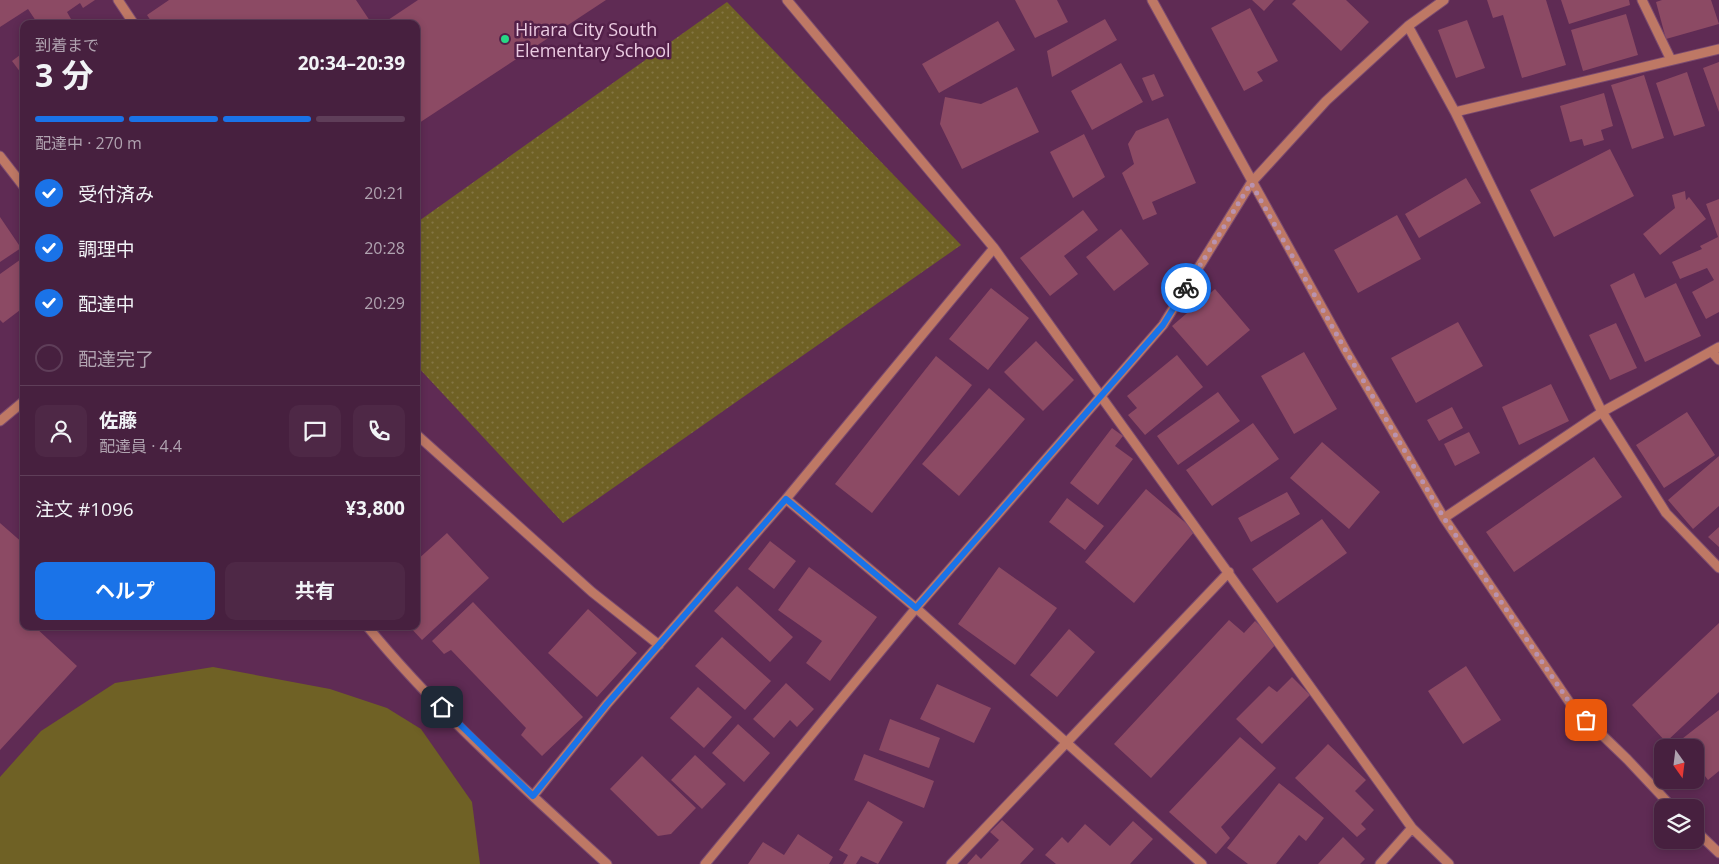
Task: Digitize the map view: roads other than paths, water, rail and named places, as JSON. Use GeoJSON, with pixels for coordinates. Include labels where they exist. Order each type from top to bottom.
{"type":"FeatureCollection","features":[{"type":"Feature","properties":{"kind":"street"},"geometry":{"type":"LineString","coordinates":[[118,0],[131,20]]}},
{"type":"Feature","properties":{"kind":"street"},"geometry":{"type":"LineString","coordinates":[[787,0],[994,248],[1412,828],[1449,864]]}},
{"type":"Feature","properties":{"kind":"street"},"geometry":{"type":"LineString","coordinates":[[1152,0],[1251,183],[1346,351],[1444,518],[1572,706],[1628,759],[1665,799]]}},
{"type":"Feature","properties":{"kind":"street"},"geometry":{"type":"LineString","coordinates":[[705,864],[916,608],[1163,325],[1251,183],[1326,101],[1408,26],[1444,0]]}},
{"type":"Feature","properties":{"kind":"street"},"geometry":{"type":"LineString","coordinates":[[1642,0],[1671,60]]}},
{"type":"Feature","properties":{"kind":"street"},"geometry":{"type":"LineString","coordinates":[[1408,26],[1455,112],[1602,412],[1666,513],[1719,568]]}},
{"type":"Feature","properties":{"kind":"street"},"geometry":{"type":"LineString","coordinates":[[1455,112],[1719,49]]}},
{"type":"Feature","properties":{"kind":"street"},"geometry":{"type":"LineString","coordinates":[[0,156],[20,183]]}},
{"type":"Feature","properties":{"kind":"street"},"geometry":{"type":"LineString","coordinates":[[533,796],[607,704],[786,499],[994,248]]}},
{"type":"Feature","properties":{"kind":"street"},"geometry":{"type":"LineString","coordinates":[[1444,518],[1602,412],[1715,350],[1719,360]]}},
{"type":"Feature","properties":{"kind":"street"},"geometry":{"type":"LineString","coordinates":[[0,421],[20,404]]}},
{"type":"Feature","properties":{"kind":"street"},"geometry":{"type":"LineString","coordinates":[[420,438],[592,592],[659,645]]}},
{"type":"Feature","properties":{"kind":"street"},"geometry":{"type":"LineString","coordinates":[[786,499],[916,608],[1202,864]]}},
{"type":"Feature","properties":{"kind":"street"},"geometry":{"type":"LineString","coordinates":[[951,864],[1228,572]]}},
{"type":"Feature","properties":{"kind":"street"},"geometry":{"type":"LineString","coordinates":[[371,630],[402,669],[533,796],[607,864]]}},
{"type":"Feature","properties":{"kind":"street"},"geometry":{"type":"LineString","coordinates":[[1380,864],[1412,828]]}},
{"type":"Feature","properties":{"kind":"street"},"geometry":{"type":"LineString","coordinates":[[1704,839],[1719,853]]}},
{"type":"Feature","properties":{"kind":"place","name":"Hirara City South Elementary School"},"geometry":{"type":"Point","coordinates":[505,39]}}]}
